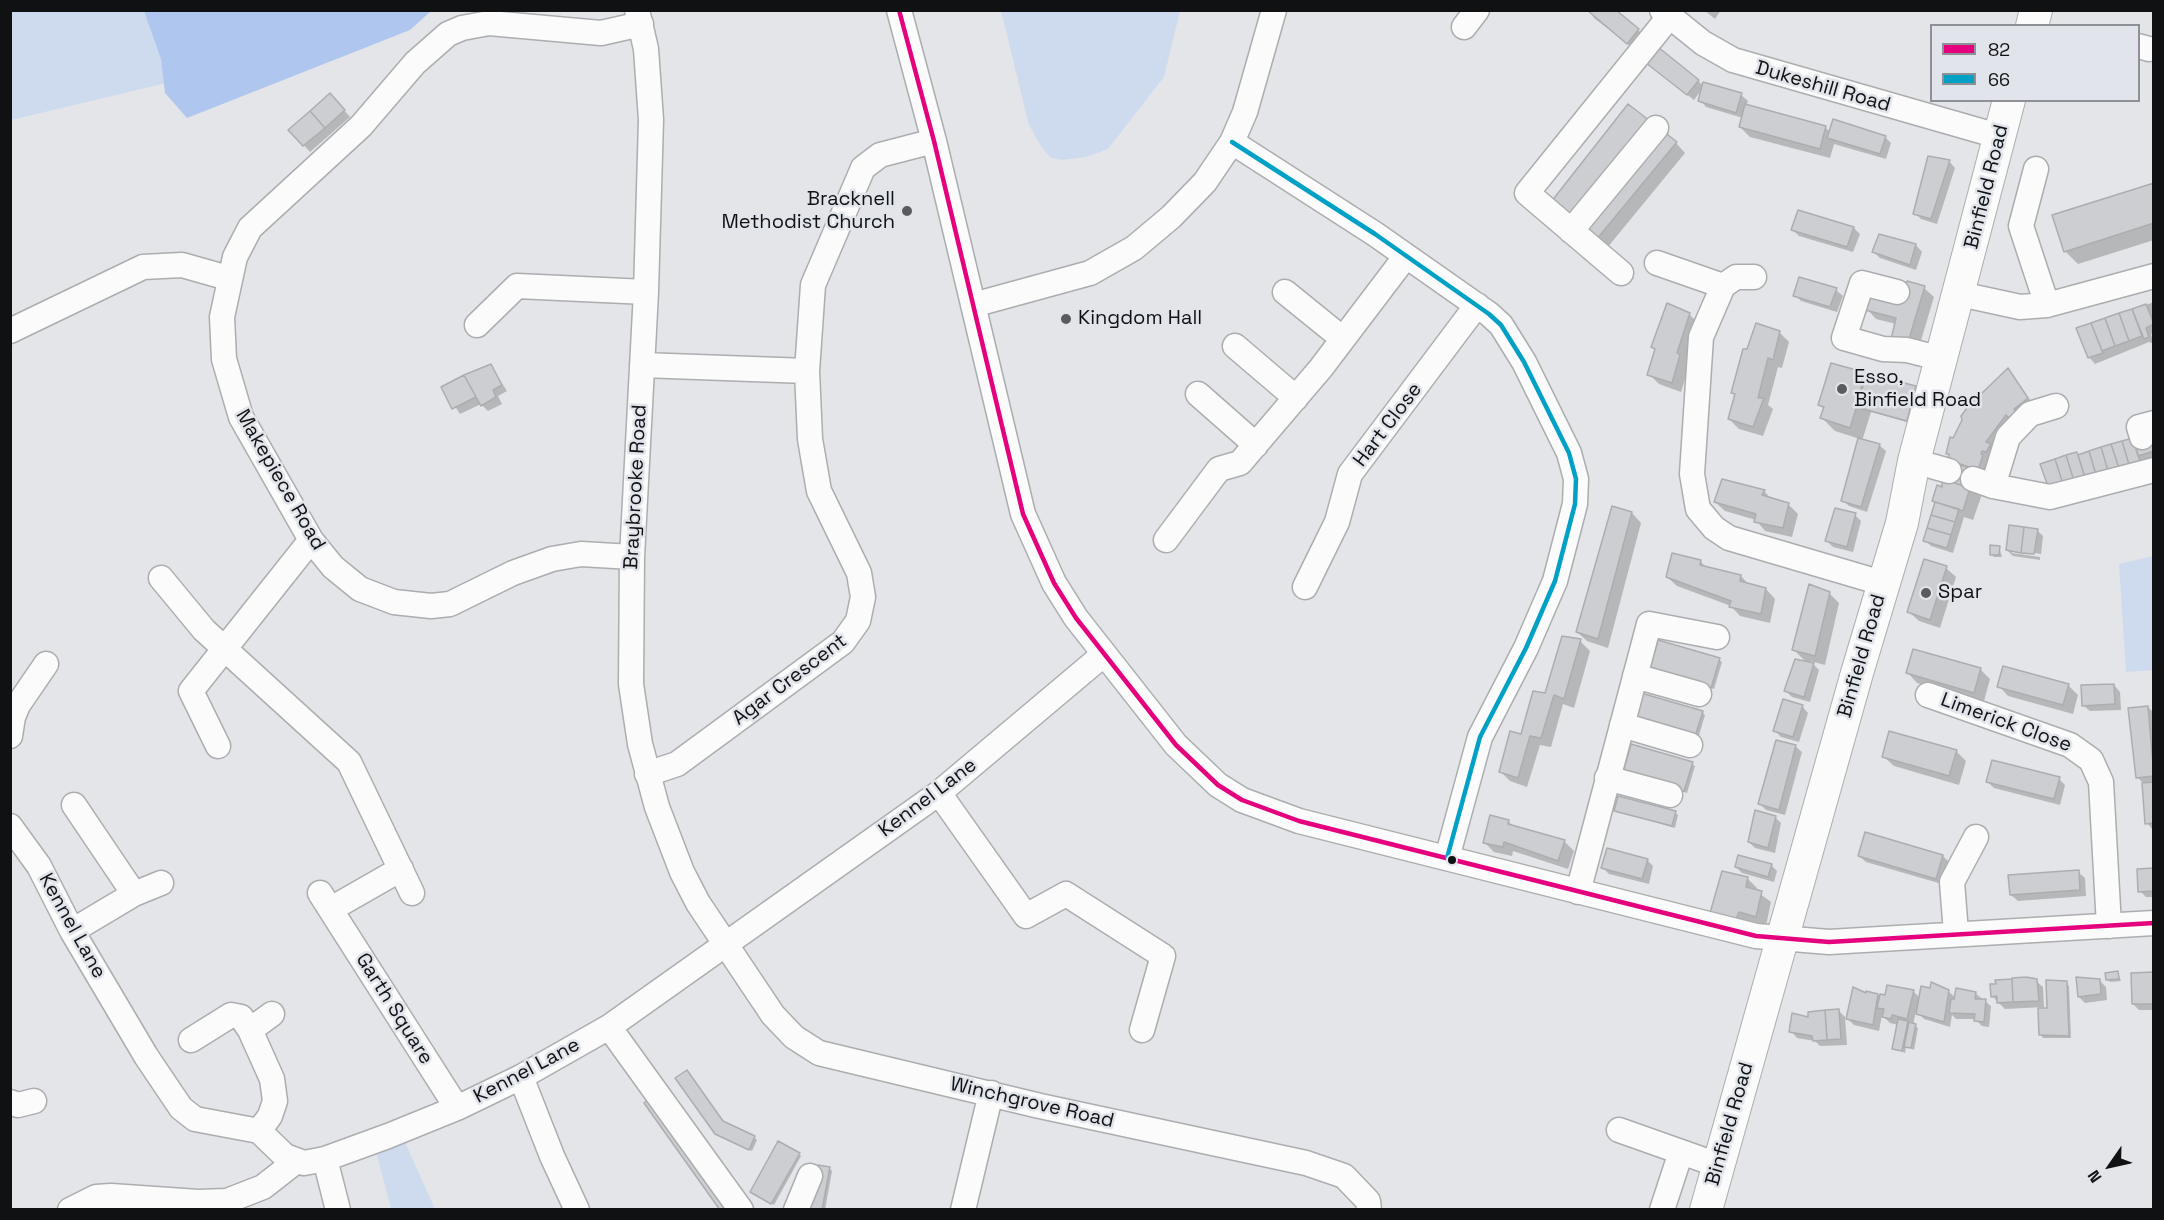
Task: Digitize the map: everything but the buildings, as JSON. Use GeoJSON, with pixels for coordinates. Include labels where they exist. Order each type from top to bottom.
{"type":"FeatureCollection","features":[{"type":"Feature","properties":{"kind":"main road","name":"Binfield Road"},"geometry":{"type":"LineString","coordinates":[[1706,1209],[1882,583],[1902,524],[1914,460],[1960,294],[2008,102]]}},
{"type":"Feature","properties":{"kind":"street"},"geometry":{"type":"LineString","coordinates":[[899,10],[934,141],[1023,514],[1054,583],[1103,655],[1176,745],[1208,777],[1229,793],[1299,821],[1705,925],[1783,939],[1829,942],[2154,923]]}},
{"type":"Feature","properties":{"kind":"street"},"geometry":{"type":"LineString","coordinates":[[973,305],[1075,277],[1120,256],[1152,234],[1192,197],[1232,142],[1245,111],[1274,10]]}},
{"type":"Feature","properties":{"kind":"street"},"geometry":{"type":"LineString","coordinates":[[1621,273],[1527,193],[1665,14]]}},
{"type":"Feature","properties":{"kind":"street","name":"Dukeshill Road"},"geometry":{"type":"LineString","coordinates":[[1665,14],[1703,43],[1742,63],[1998,136]]}},
{"type":"Feature","properties":{"kind":"street","name":"Makepiece Road"},"geometry":{"type":"LineString","coordinates":[[632,557],[581,554],[552,559],[513,573],[450,604],[412,606],[360,589],[333,567],[311,540],[250,434],[233,398],[222,339],[222,317],[228,278],[242,241],[260,216],[361,126],[436,43],[462,28],[476,24],[524,18],[601,33],[639,17]]}},
{"type":"Feature","properties":{"kind":"street","name":"Braybrooke Road"},"geometry":{"type":"LineString","coordinates":[[639,17],[649,77],[651,120],[646,292],[632,557],[631,684],[647,774],[682,872],[698,903],[726,944]]}},
{"type":"Feature","properties":{"kind":"street"},"geometry":{"type":"LineString","coordinates":[[1571,231],[1656,128]]}},
{"type":"Feature","properties":{"kind":"street","name":"Agar Crescent"},"geometry":{"type":"LineString","coordinates":[[647,774],[677,764],[843,642],[858,621],[863,597],[860,573],[819,491],[810,439],[807,371],[813,285],[857,177],[863,168],[880,155],[934,141]]}},
{"type":"Feature","properties":{"kind":"street"},"geometry":{"type":"LineString","coordinates":[[1232,142],[1406,256],[1477,305],[1501,325],[1556,424],[1569,453],[1576,479],[1575,504],[1550,592],[1526,648],[1480,737],[1447,858]]}},
{"type":"Feature","properties":{"kind":"street"},"geometry":{"type":"LineString","coordinates":[[2036,168],[2021,226],[2047,305]]}},
{"type":"Feature","properties":{"kind":"street"},"geometry":{"type":"LineString","coordinates":[[1166,540],[1219,469],[1240,463],[1296,398],[1406,256]]}},
{"type":"Feature","properties":{"kind":"street"},"geometry":{"type":"LineString","coordinates":[[1657,263],[1723,286]]}},
{"type":"Feature","properties":{"kind":"street"},"geometry":{"type":"LineString","coordinates":[[10,331],[143,267],[182,265],[228,278]]}},
{"type":"Feature","properties":{"kind":"street"},"geometry":{"type":"LineString","coordinates":[[1960,294],[2020,307],[2047,305],[2154,276]]}},
{"type":"Feature","properties":{"kind":"street"},"geometry":{"type":"LineString","coordinates":[[1754,277],[1736,278],[1723,286],[1701,337],[1692,474],[1698,509],[1714,528],[1729,538],[1882,583]]}},
{"type":"Feature","properties":{"kind":"street"},"geometry":{"type":"LineString","coordinates":[[1897,292],[1862,283],[1844,338],[1883,349],[1907,350],[1942,359]]}},
{"type":"Feature","properties":{"kind":"street"},"geometry":{"type":"LineString","coordinates":[[477,325],[517,286],[646,292]]}},
{"type":"Feature","properties":{"kind":"street"},"geometry":{"type":"LineString","coordinates":[[1285,292],[1343,339]]}},
{"type":"Feature","properties":{"kind":"street","name":"Hart Close"},"geometry":{"type":"LineString","coordinates":[[1305,587],[1337,522],[1350,474],[1477,305]]}},
{"type":"Feature","properties":{"kind":"street"},"geometry":{"type":"LineString","coordinates":[[1235,346],[1296,398]]}},
{"type":"Feature","properties":{"kind":"street"},"geometry":{"type":"LineString","coordinates":[[642,365],[807,371]]}},
{"type":"Feature","properties":{"kind":"street"},"geometry":{"type":"LineString","coordinates":[[1198,394],[1256,445]]}},
{"type":"Feature","properties":{"kind":"street"},"geometry":{"type":"LineString","coordinates":[[2056,406],[2030,414],[2008,437],[1983,482],[2050,497],[2150,454]]}},
{"type":"Feature","properties":{"kind":"street"},"geometry":{"type":"LineString","coordinates":[[1914,460],[1949,471]]}},
{"type":"Feature","properties":{"kind":"street"},"geometry":{"type":"LineString","coordinates":[[218,746],[191,691],[207,673],[230,655],[311,540]]}},
{"type":"Feature","properties":{"kind":"street"},"geometry":{"type":"LineString","coordinates":[[161,578],[204,630],[348,762],[412,893]]}},
{"type":"Feature","properties":{"kind":"street"},"geometry":{"type":"LineString","coordinates":[[1578,892],[1649,624],[1717,637]]}},
{"type":"Feature","properties":{"kind":"street","name":"Kennel Lane"},"geometry":{"type":"LineString","coordinates":[[295,1162],[325,1159],[457,1108],[521,1077],[609,1027],[939,793],[1103,655]]}},
{"type":"Feature","properties":{"kind":"street"},"geometry":{"type":"LineString","coordinates":[[10,736],[18,705],[46,664]]}},
{"type":"Feature","properties":{"kind":"street"},"geometry":{"type":"LineString","coordinates":[[1635,676],[1699,694]]}},
{"type":"Feature","properties":{"kind":"street","name":"Limerick Close"},"geometry":{"type":"LineString","coordinates":[[1929,695],[2070,745],[2091,760],[2101,782],[2109,926]]}},
{"type":"Feature","properties":{"kind":"street"},"geometry":{"type":"LineString","coordinates":[[1622,724],[1690,745]]}},
{"type":"Feature","properties":{"kind":"street"},"geometry":{"type":"LineString","coordinates":[[1607,778],[1670,795]]}},
{"type":"Feature","properties":{"kind":"street"},"geometry":{"type":"LineString","coordinates":[[939,793],[1026,916],[1066,894],[1163,956],[1142,1030]]}},
{"type":"Feature","properties":{"kind":"street"},"geometry":{"type":"LineString","coordinates":[[74,805],[134,894]]}},
{"type":"Feature","properties":{"kind":"street","name":"Kennel Lane"},"geometry":{"type":"LineString","coordinates":[[10,826],[39,866],[72,931],[146,1056],[181,1108],[195,1119],[259,1131]]}},
{"type":"Feature","properties":{"kind":"street"},"geometry":{"type":"LineString","coordinates":[[1956,933],[1952,882],[1976,837]]}},
{"type":"Feature","properties":{"kind":"street","name":"Garth Square"},"geometry":{"type":"LineString","coordinates":[[401,868],[326,901],[457,1108]]}},
{"type":"Feature","properties":{"kind":"street"},"geometry":{"type":"LineString","coordinates":[[72,931],[134,894],[161,883]]}},
{"type":"Feature","properties":{"kind":"street","name":"Winchgrove Road"},"geometry":{"type":"LineString","coordinates":[[726,944],[773,1015],[806,1046],[833,1058],[1040,1106],[1306,1162],[1344,1176],[1368,1201],[1369,1209]]}},
{"type":"Feature","properties":{"kind":"street"},"geometry":{"type":"LineString","coordinates":[[250,1030],[272,1014]]}},
{"type":"Feature","properties":{"kind":"street"},"geometry":{"type":"LineString","coordinates":[[70,1209],[97,1203],[194,1206],[227,1201],[252,1192],[272,1181],[295,1162],[259,1131],[270,1116],[275,1101],[272,1079],[250,1030],[241,1017],[231,1015],[191,1040]]}},
{"type":"Feature","properties":{"kind":"street"},"geometry":{"type":"LineString","coordinates":[[609,1027],[741,1209]]}},
{"type":"Feature","properties":{"kind":"street"},"geometry":{"type":"LineString","coordinates":[[521,1077],[552,1156],[577,1209]]}},
{"type":"Feature","properties":{"kind":"street"},"geometry":{"type":"LineString","coordinates":[[963,1209],[991,1093]]}},
{"type":"Feature","properties":{"kind":"street"},"geometry":{"type":"LineString","coordinates":[[1618,1130],[1718,1165]]}},
{"type":"Feature","properties":{"kind":"street"},"geometry":{"type":"LineString","coordinates":[[1662,1209],[1681,1152]]}},
{"type":"Feature","properties":{"kind":"street"},"geometry":{"type":"LineString","coordinates":[[325,1159],[338,1209]]}},
{"type":"Feature","properties":{"kind":"street"},"geometry":{"type":"LineString","coordinates":[[796,1209],[810,1176]]}},
{"type":"Feature","properties":{"kind":"shaded area"},"geometry":{"type":"Polygon","coordinates":[[[144,10],[431,11],[410,30],[187,118],[165,93],[161,59],[144,10]]]}},
{"type":"Feature","properties":{"kind":"shaded area"},"geometry":{"type":"Polygon","coordinates":[[[415,10],[419,23],[11,120],[10,11],[415,10]]]}},
{"type":"Feature","properties":{"kind":"shaded area"},"geometry":{"type":"Polygon","coordinates":[[[1001,10],[1180,11],[1164,77],[1108,149],[1086,157],[1062,160],[1051,158],[1042,148],[1029,125],[1001,10]]]}},
{"type":"Feature","properties":{"kind":"shaded area"},"geometry":{"type":"Polygon","coordinates":[[[2153,556],[2153,670],[2126,672],[2119,564],[2153,556]]]}},
{"type":"Feature","properties":{"kind":"shaded area"},"geometry":{"type":"Polygon","coordinates":[[[404,1140],[435,1209],[391,1209],[376,1151],[404,1140]]]}},
{"type":"Feature","properties":{"kind":"transit line","name":"82"},"geometry":{"type":"LineString","coordinates":[[899,10],[934,141],[1023,514],[1054,583],[1076,618],[1176,745],[1218,785],[1242,800],[1299,821],[1756,936],[1829,942],[2154,923]]}},
{"type":"Feature","properties":{"kind":"transit line","name":"66"},"geometry":{"type":"LineString","coordinates":[[1232,142],[1375,234],[1489,314],[1501,325],[1524,362],[1569,453],[1576,479],[1575,504],[1555,581],[1526,648],[1480,737],[1447,858]]}},
{"type":"Feature","properties":{"kind":"place","name":"Bracknell Methodist Church"},"geometry":{"type":"Point","coordinates":[907,211]}},
{"type":"Feature","properties":{"kind":"place","name":"Kingdom Hall"},"geometry":{"type":"Point","coordinates":[1066,319]}},
{"type":"Feature","properties":{"kind":"place","name":"Esso, Binfield Road"},"geometry":{"type":"Point","coordinates":[1842,389]}},
{"type":"Feature","properties":{"kind":"place","name":"Spar"},"geometry":{"type":"Point","coordinates":[1926,593]}}]}
